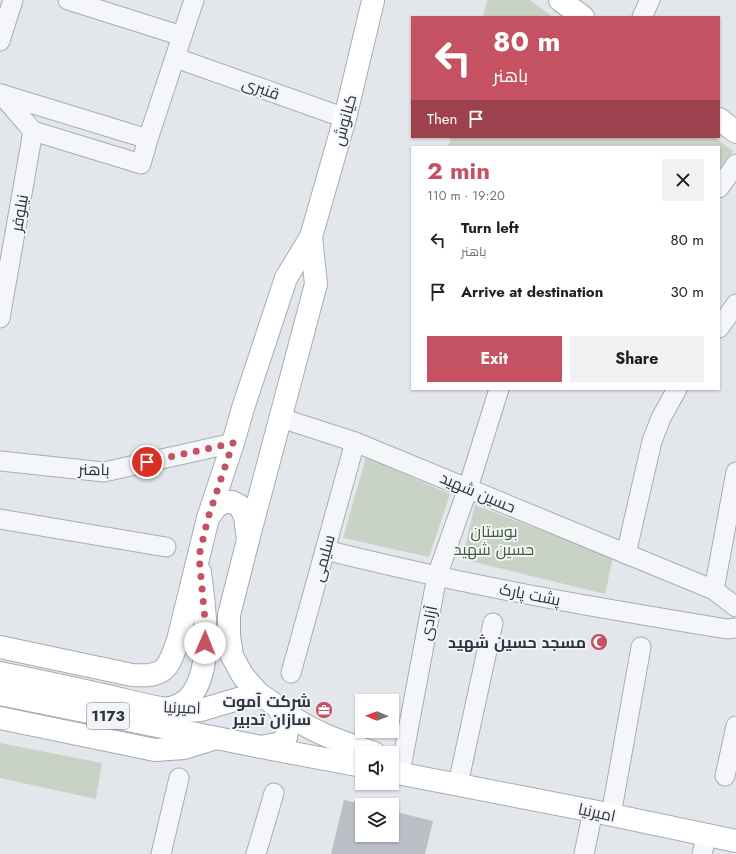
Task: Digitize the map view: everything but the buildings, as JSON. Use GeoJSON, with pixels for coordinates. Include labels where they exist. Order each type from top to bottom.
{"type":"FeatureCollection","features":[{"type":"Feature","properties":{"kind":"main road","name":"کیانوش"},"geometry":{"type":"LineString","coordinates":[[311,237],[345,118],[374,0]]}},
{"type":"Feature","properties":{"kind":"main road"},"geometry":{"type":"LineString","coordinates":[[560,0],[582,16]]}},
{"type":"Feature","properties":{"kind":"main road"},"geometry":{"type":"LineString","coordinates":[[720,120],[736,132]]}},
{"type":"Feature","properties":{"kind":"main road"},"geometry":{"type":"LineString","coordinates":[[311,237],[316,284],[229,615],[229,635],[232,656],[243,676],[258,693],[290,717],[324,734],[356,746]]}},
{"type":"Feature","properties":{"kind":"main road"},"geometry":{"type":"LineString","coordinates":[[0,647],[132,675],[148,676],[162,672],[172,659],[208,518],[243,408],[286,278],[311,237]]}},
{"type":"Feature","properties":{"kind":"main road"},"geometry":{"type":"LineString","coordinates":[[208,518],[216,508],[224,502],[232,502],[240,506],[245,517],[248,540]]}},
{"type":"Feature","properties":{"kind":"main road"},"geometry":{"type":"LineString","coordinates":[[167,709],[178,706],[188,698],[198,684],[203,668],[206,631],[199,556]]}},
{"type":"Feature","properties":{"kind":"main road","name":"امیرنیا"},"geometry":{"type":"LineString","coordinates":[[0,673],[167,709],[191,711],[201,710],[258,693]]}},
{"type":"Feature","properties":{"kind":"main road","name":"امیرنیا"},"geometry":{"type":"LineString","coordinates":[[0,694],[261,748],[355,765]]}},
{"type":"Feature","properties":{"kind":"main road"},"geometry":{"type":"LineString","coordinates":[[261,748],[282,743],[286,738],[287,730],[285,721],[278,708]]}},
{"type":"Feature","properties":{"kind":"main road"},"geometry":{"type":"LineString","coordinates":[[0,718],[155,750],[184,748],[217,738]]}},
{"type":"Feature","properties":{"kind":"main road","name":"امیرنیا"},"geometry":{"type":"LineString","coordinates":[[399,765],[458,784],[602,813],[705,844],[736,840]]}},
{"type":"Feature","properties":{"kind":"street"},"geometry":{"type":"LineString","coordinates":[[0,41],[13,0]]}},
{"type":"Feature","properties":{"kind":"street"},"geometry":{"type":"LineString","coordinates":[[68,0],[182,36]]}},
{"type":"Feature","properties":{"kind":"street"},"geometry":{"type":"LineString","coordinates":[[0,94],[33,131],[141,164],[194,0]]}},
{"type":"Feature","properties":{"kind":"street"},"geometry":{"type":"LineString","coordinates":[[642,16],[650,0]]}},
{"type":"Feature","properties":{"kind":"street","name":"قنبری"},"geometry":{"type":"LineString","coordinates":[[176,58],[345,118]]}},
{"type":"Feature","properties":{"kind":"street"},"geometry":{"type":"LineString","coordinates":[[0,94],[148,140]]}},
{"type":"Feature","properties":{"kind":"street","name":"نیلوفر"},"geometry":{"type":"LineString","coordinates":[[0,318],[33,131]]}},
{"type":"Feature","properties":{"kind":"street"},"geometry":{"type":"LineString","coordinates":[[720,187],[736,164]]}},
{"type":"Feature","properties":{"kind":"street"},"geometry":{"type":"LineString","coordinates":[[720,327],[736,304]]}},
{"type":"Feature","properties":{"kind":"street","name":"آزادی"},"geometry":{"type":"LineString","coordinates":[[399,746],[437,576],[468,488],[499,390]]}},
{"type":"Feature","properties":{"kind":"street"},"geometry":{"type":"LineString","coordinates":[[626,554],[652,441],[661,418],[677,390]]}},
{"type":"Feature","properties":{"kind":"street","name":"حسین شهید"},"geometry":{"type":"LineString","coordinates":[[280,418],[355,442],[468,488],[714,590],[736,607]]}},
{"type":"Feature","properties":{"kind":"street","name":"سلیمی"},"geometry":{"type":"LineString","coordinates":[[291,673],[355,442]]}},
{"type":"Feature","properties":{"kind":"street","name":"باهنر"},"geometry":{"type":"LineString","coordinates":[[0,461],[104,472],[233,443]]}},
{"type":"Feature","properties":{"kind":"street"},"geometry":{"type":"LineString","coordinates":[[714,590],[736,472]]}},
{"type":"Feature","properties":{"kind":"street"},"geometry":{"type":"LineString","coordinates":[[0,519],[166,547]]}},
{"type":"Feature","properties":{"kind":"street","name":"پشت پارک"},"geometry":{"type":"LineString","coordinates":[[325,550],[437,576],[648,616],[727,628],[736,628]]}},
{"type":"Feature","properties":{"kind":"street"},"geometry":{"type":"LineString","coordinates":[[458,784],[493,624]]}},
{"type":"Feature","properties":{"kind":"street"},"geometry":{"type":"LineString","coordinates":[[584,854],[602,813],[641,647]]}},
{"type":"Feature","properties":{"kind":"street"},"geometry":{"type":"LineString","coordinates":[[725,776],[736,726]]}},
{"type":"Feature","properties":{"kind":"street"},"geometry":{"type":"LineString","coordinates":[[161,854],[179,778]]}},
{"type":"Feature","properties":{"kind":"street"},"geometry":{"type":"LineString","coordinates":[[256,854],[274,793]]}},
{"type":"Feature","properties":{"kind":"green space"},"geometry":{"type":"Polygon","coordinates":[[[487,0],[530,0],[552,16],[483,16],[487,0]]]}},
{"type":"Feature","properties":{"kind":"green space"},"geometry":{"type":"Polygon","coordinates":[[[451,138],[715,138],[733,151],[720,170],[720,146],[448,146],[451,138]]]}},
{"type":"Feature","properties":{"kind":"green space"},"geometry":{"type":"Polygon","coordinates":[[[366,457],[450,494],[429,557],[343,538],[366,457]]]}},
{"type":"Feature","properties":{"kind":"green space","name":"بوستان حسین شهید"},"geometry":{"type":"Polygon","coordinates":[[[475,505],[613,558],[605,594],[462,559],[475,505]]]}},
{"type":"Feature","properties":{"kind":"green space"},"geometry":{"type":"Polygon","coordinates":[[[0,743],[102,763],[96,799],[0,778],[0,743]]]}},
{"type":"Feature","properties":{"kind":"place","name":"مسجد حسین شهید"},"geometry":{"type":"Point","coordinates":[599,642]}},
{"type":"Feature","properties":{"kind":"place","name":"شرکت آموت سازان تدبیر"},"geometry":{"type":"Point","coordinates":[324,710]}},
{"type":"Feature","properties":{"kind":"route"},"geometry":{"type":"LineString","coordinates":[[147,462],[233,443],[208,518],[199,556],[206,631],[205,643]]}}]}
